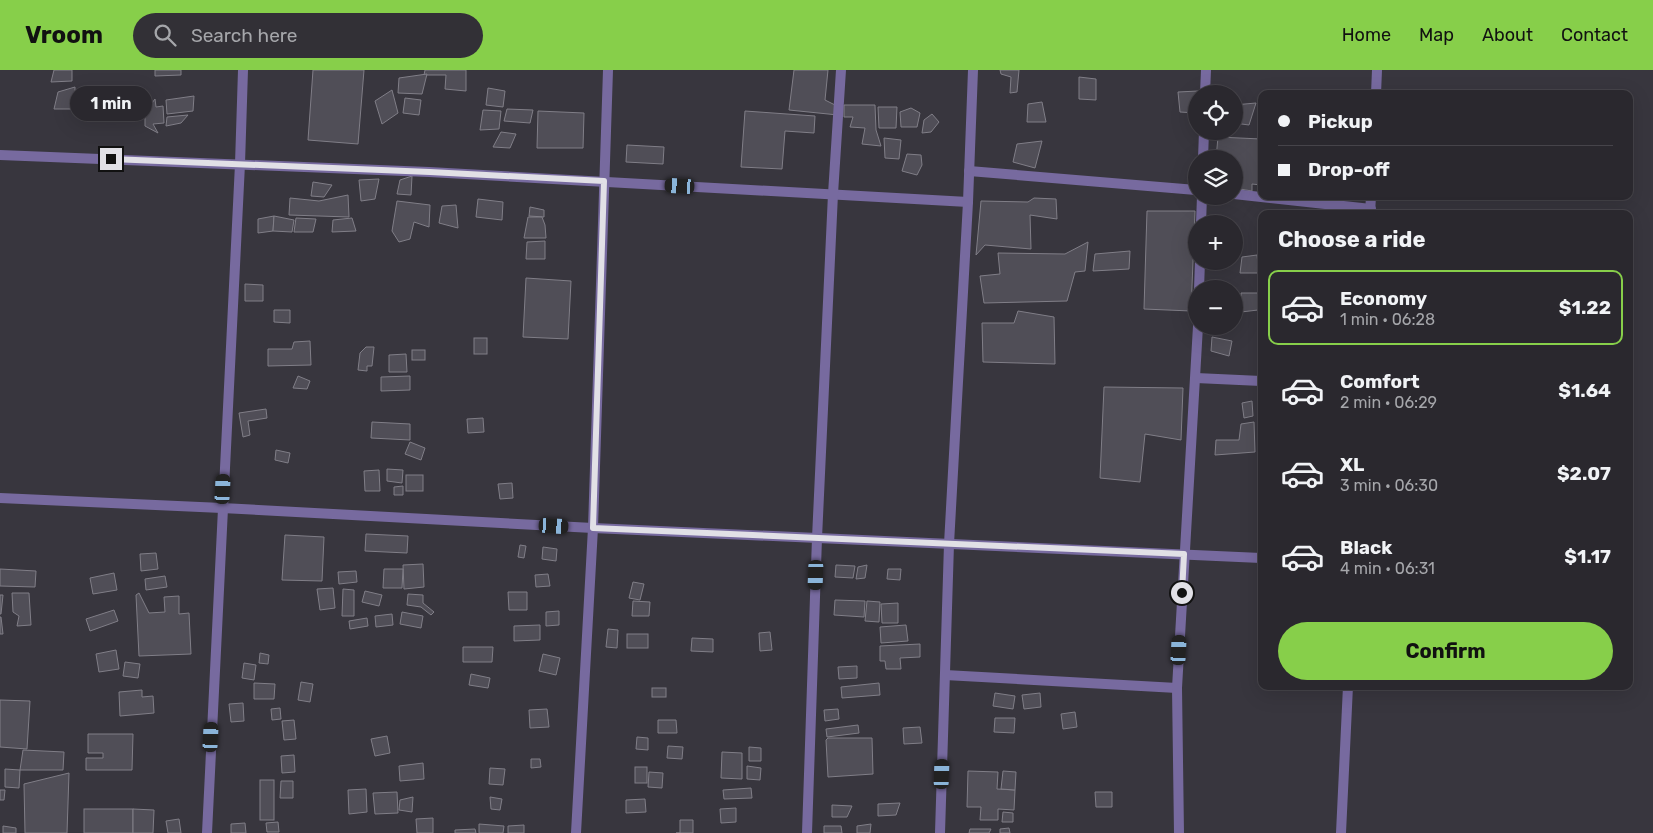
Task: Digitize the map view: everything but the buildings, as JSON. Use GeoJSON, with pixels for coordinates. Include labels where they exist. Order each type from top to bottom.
{"type":"FeatureCollection","features":[{"type":"Feature","properties":{"kind":"street"},"geometry":{"type":"LineString","coordinates":[[206,833],[240,164],[243,70]]}},
{"type":"Feature","properties":{"kind":"street"},"geometry":{"type":"LineString","coordinates":[[576,833],[593,528],[608,70]]}},
{"type":"Feature","properties":{"kind":"street"},"geometry":{"type":"LineString","coordinates":[[807,833],[817,538],[832,194],[841,70]]}},
{"type":"Feature","properties":{"kind":"street"},"geometry":{"type":"LineString","coordinates":[[940,833],[949,544],[968,202],[973,70]]}},
{"type":"Feature","properties":{"kind":"street"},"geometry":{"type":"LineString","coordinates":[[1205,85],[1206,70]]}},
{"type":"Feature","properties":{"kind":"street"},"geometry":{"type":"LineString","coordinates":[[1376,90],[1377,70]]}},
{"type":"Feature","properties":{"kind":"street"},"geometry":{"type":"LineString","coordinates":[[0,155],[604,181],[968,202]]}},
{"type":"Feature","properties":{"kind":"street"},"geometry":{"type":"LineString","coordinates":[[969,172],[1188,189]]}},
{"type":"Feature","properties":{"kind":"street"},"geometry":{"type":"LineString","coordinates":[[1243,195],[1258,197]]}},
{"type":"Feature","properties":{"kind":"street"},"geometry":{"type":"LineString","coordinates":[[1282,200],[1362,210]]}},
{"type":"Feature","properties":{"kind":"street"},"geometry":{"type":"LineString","coordinates":[[1179,833],[1177,688],[1198,335]]}},
{"type":"Feature","properties":{"kind":"street"},"geometry":{"type":"LineString","coordinates":[[1196,378],[1258,381]]}},
{"type":"Feature","properties":{"kind":"street"},"geometry":{"type":"LineString","coordinates":[[0,498],[593,528],[1258,558]]}},
{"type":"Feature","properties":{"kind":"street"},"geometry":{"type":"LineString","coordinates":[[945,675],[1177,688]]}},
{"type":"Feature","properties":{"kind":"street"},"geometry":{"type":"LineString","coordinates":[[1342,833],[1348,690]]}},
{"type":"Feature","properties":{"kind":"route"},"geometry":{"type":"LineString","coordinates":[[111,159],[604,181],[593,528],[1184,554],[1182,593]]}}]}
